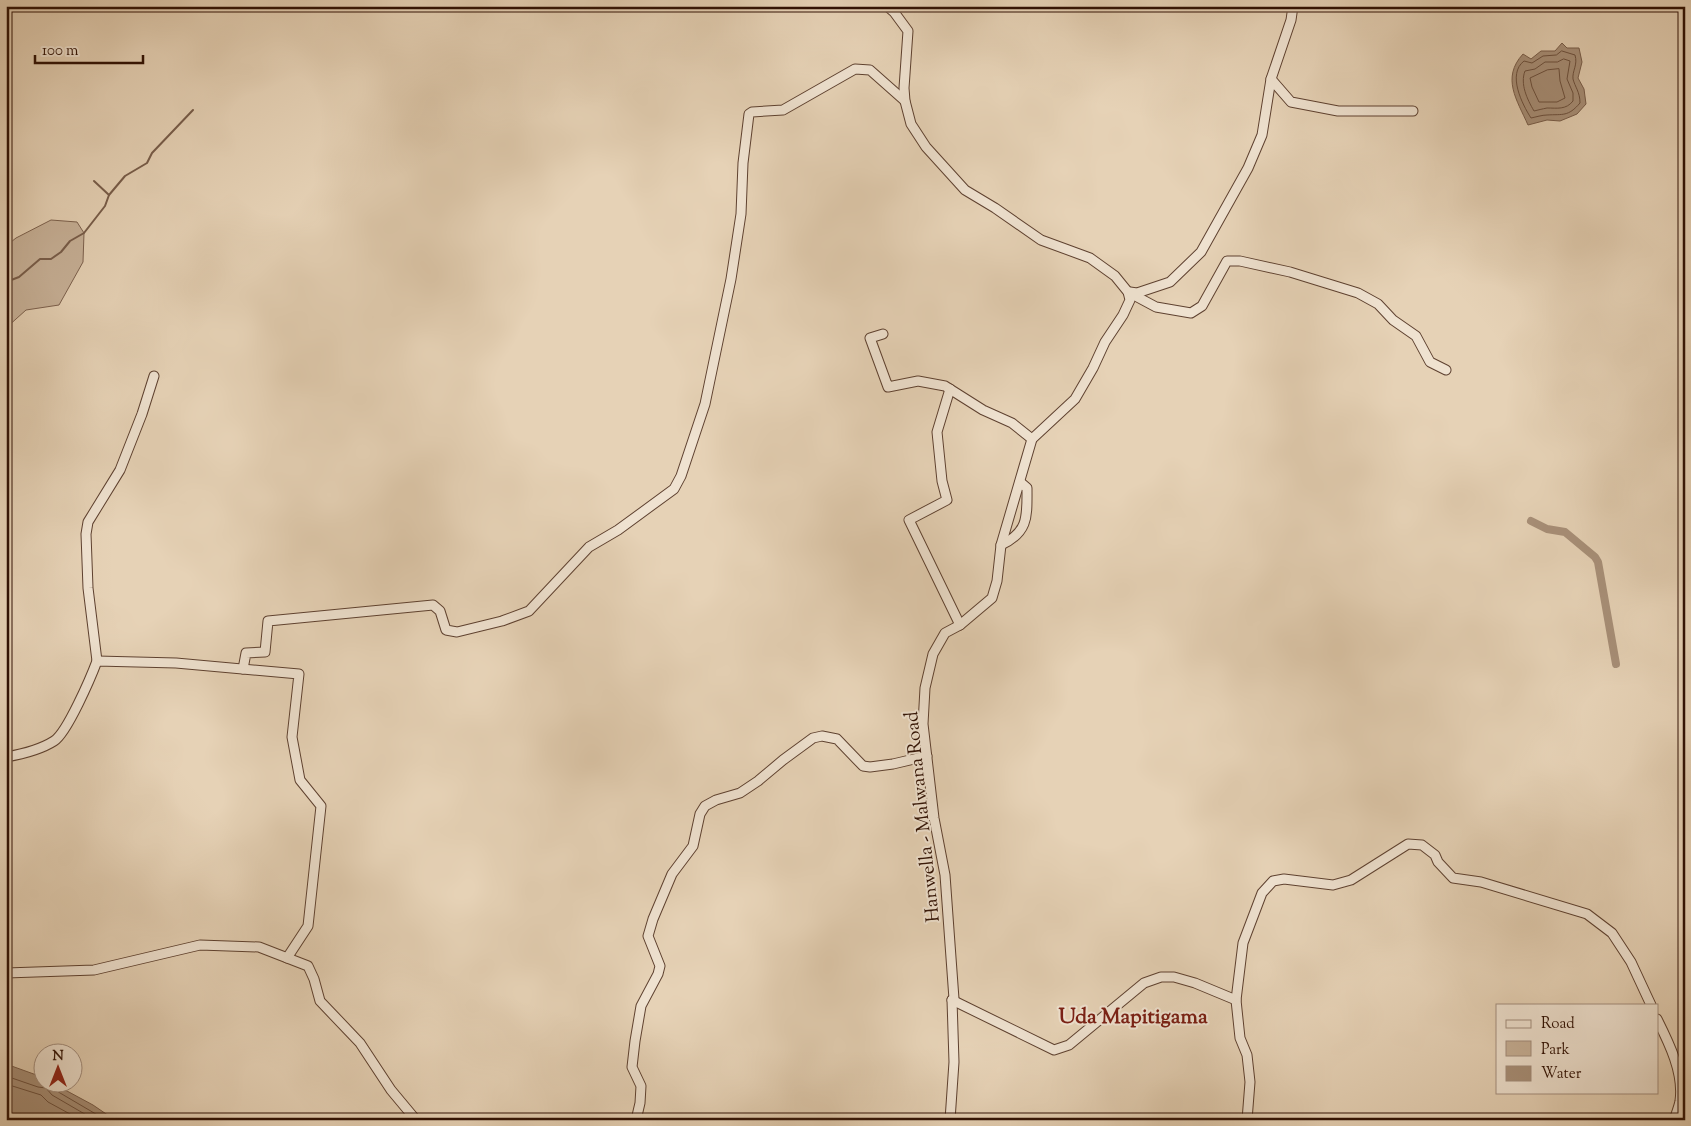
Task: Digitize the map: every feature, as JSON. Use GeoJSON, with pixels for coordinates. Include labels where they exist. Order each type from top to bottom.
{"type":"FeatureCollection","features":[{"type":"Feature","properties":{"kind":"street"},"geometry":{"type":"LineString","coordinates":[[887,6],[894,12],[908,31],[904,88],[905,102],[911,124],[926,147],[965,190],[995,208],[1040,240],[1090,258],[1115,276],[1128,292],[1156,307],[1191,313],[1202,306],[1227,260],[1240,260],[1290,272],[1358,293],[1378,304],[1393,320],[1416,336],[1430,362],[1446,370]]}},
{"type":"Feature","properties":{"kind":"street"},"geometry":{"type":"LineString","coordinates":[[1128,292],[1137,293],[1170,282],[1201,252],[1248,168],[1262,135],[1271,79],[1291,20],[1293,6]]}},
{"type":"Feature","properties":{"kind":"street"},"geometry":{"type":"LineString","coordinates":[[243,669],[246,653],[265,652],[268,620],[432,605],[440,611],[446,630],[457,632],[502,622],[529,611],[589,547],[618,530],[674,489],[681,476],[705,404],[731,279],[741,214],[743,163],[748,114],[752,112],[783,110],[855,69],[870,70],[905,102]]}},
{"type":"Feature","properties":{"kind":"street"},"geometry":{"type":"LineString","coordinates":[[1271,79],[1291,102],[1338,111],[1413,111]]}},
{"type":"Feature","properties":{"kind":"street"},"geometry":{"type":"LineString","coordinates":[[883,334],[870,338],[888,387],[918,380],[945,386],[983,410],[1012,423],[1032,439],[1074,399],[1093,368],[1105,342],[1123,315],[1130,300],[1128,292]]}},
{"type":"Feature","properties":{"kind":"street"},"geometry":{"type":"LineString","coordinates":[[6,757],[27,753],[56,740],[86,688],[97,662],[88,588],[86,534],[88,522],[120,470],[142,414],[154,376]]}},
{"type":"Feature","properties":{"kind":"street"},"geometry":{"type":"LineString","coordinates":[[950,389],[937,432],[942,482],[947,500],[909,520],[960,625]]}},
{"type":"Feature","properties":{"kind":"street","name":"Hanwella - Malwana Road"},"geometry":{"type":"LineString","coordinates":[[950,1120],[954,1062],[952,1000],[954,999],[945,876],[934,818],[924,724],[925,688],[933,654],[946,633],[960,625],[992,598],[997,581],[1001,545],[1032,439]]}},
{"type":"Feature","properties":{"kind":"street"},"geometry":{"type":"LineString","coordinates":[[1001,545],[1012,540],[1022,530],[1027,518],[1027,488],[1020,482]]}},
{"type":"Feature","properties":{"kind":"street"},"geometry":{"type":"LineString","coordinates":[[97,662],[176,663],[299,674],[292,737],[300,780],[321,806],[308,926],[287,958]]}},
{"type":"Feature","properties":{"kind":"street"},"geometry":{"type":"LineString","coordinates":[[636,1120],[641,1086],[632,1067],[635,1041],[641,1006],[658,974],[660,966],[648,936],[672,874],[693,846],[700,814],[704,806],[716,800],[740,793],[813,738],[822,736],[838,740],[863,766],[893,764],[927,756]]}},
{"type":"Feature","properties":{"kind":"street"},"geometry":{"type":"LineString","coordinates":[[1247,1120],[1250,1082],[1247,1055],[1240,1038],[1236,1000],[1243,943],[1262,893],[1273,881],[1284,879],[1333,885],[1342,883],[1351,880],[1408,844],[1422,845],[1436,855],[1438,862],[1454,878],[1481,882],[1587,914],[1612,934],[1631,962],[1651,1004]]}},
{"type":"Feature","properties":{"kind":"street"},"geometry":{"type":"LineString","coordinates":[[6,973],[94,970],[200,945],[260,947],[308,966],[320,1001],[360,1043],[391,1090],[416,1120]]}},
{"type":"Feature","properties":{"kind":"street"},"geometry":{"type":"LineString","coordinates":[[952,1000],[1054,1050],[1069,1045],[1144,983],[1161,977],[1174,977],[1195,983],[1236,1000]]}},
{"type":"Feature","properties":{"kind":"street"},"geometry":{"type":"LineString","coordinates":[[1658,1021],[1671,1048],[1678,1077],[1680,1100],[1674,1120]]}},
{"type":"Feature","properties":{"kind":"green space"},"geometry":{"type":"Polygon","coordinates":[[[51,220],[77,222],[84,233],[83,262],[59,305],[26,310],[6,328],[6,246],[16,238],[51,220]]]}},
{"type":"Feature","properties":{"kind":"water"},"geometry":{"type":"Polygon","coordinates":[[[1562,43],[1567,48],[1579,48],[1582,62],[1578,78],[1584,89],[1586,104],[1577,114],[1560,121],[1547,120],[1528,125],[1513,89],[1512,80],[1516,63],[1523,54],[1531,59],[1541,51],[1555,51],[1562,43]]]}},
{"type":"Feature","properties":{"kind":"water"},"geometry":{"type":"Polygon","coordinates":[[[6,1064],[32,1073],[32,1094],[73,1094],[115,1120],[6,1120],[6,1064]]]}},
{"type":"Feature","properties":{"kind":"waterway"},"geometry":{"type":"LineString","coordinates":[[6,282],[19,277],[40,259],[51,259],[61,252],[70,241],[84,233],[105,206],[109,195],[125,176],[147,163],[152,153],[193,110]]}},
{"type":"Feature","properties":{"kind":"waterway"},"geometry":{"type":"LineString","coordinates":[[94,181],[109,195]]}},
{"type":"Feature","properties":{"kind":"waterway"},"geometry":{"type":"LineString","coordinates":[[1531,521],[1547,529],[1565,532],[1595,557],[1598,562],[1616,664]]}},
{"type":"Feature","properties":{"kind":"district","name":"Uda Mapitigama"},"geometry":{"type":"Point","coordinates":[1133,1016]}}]}
